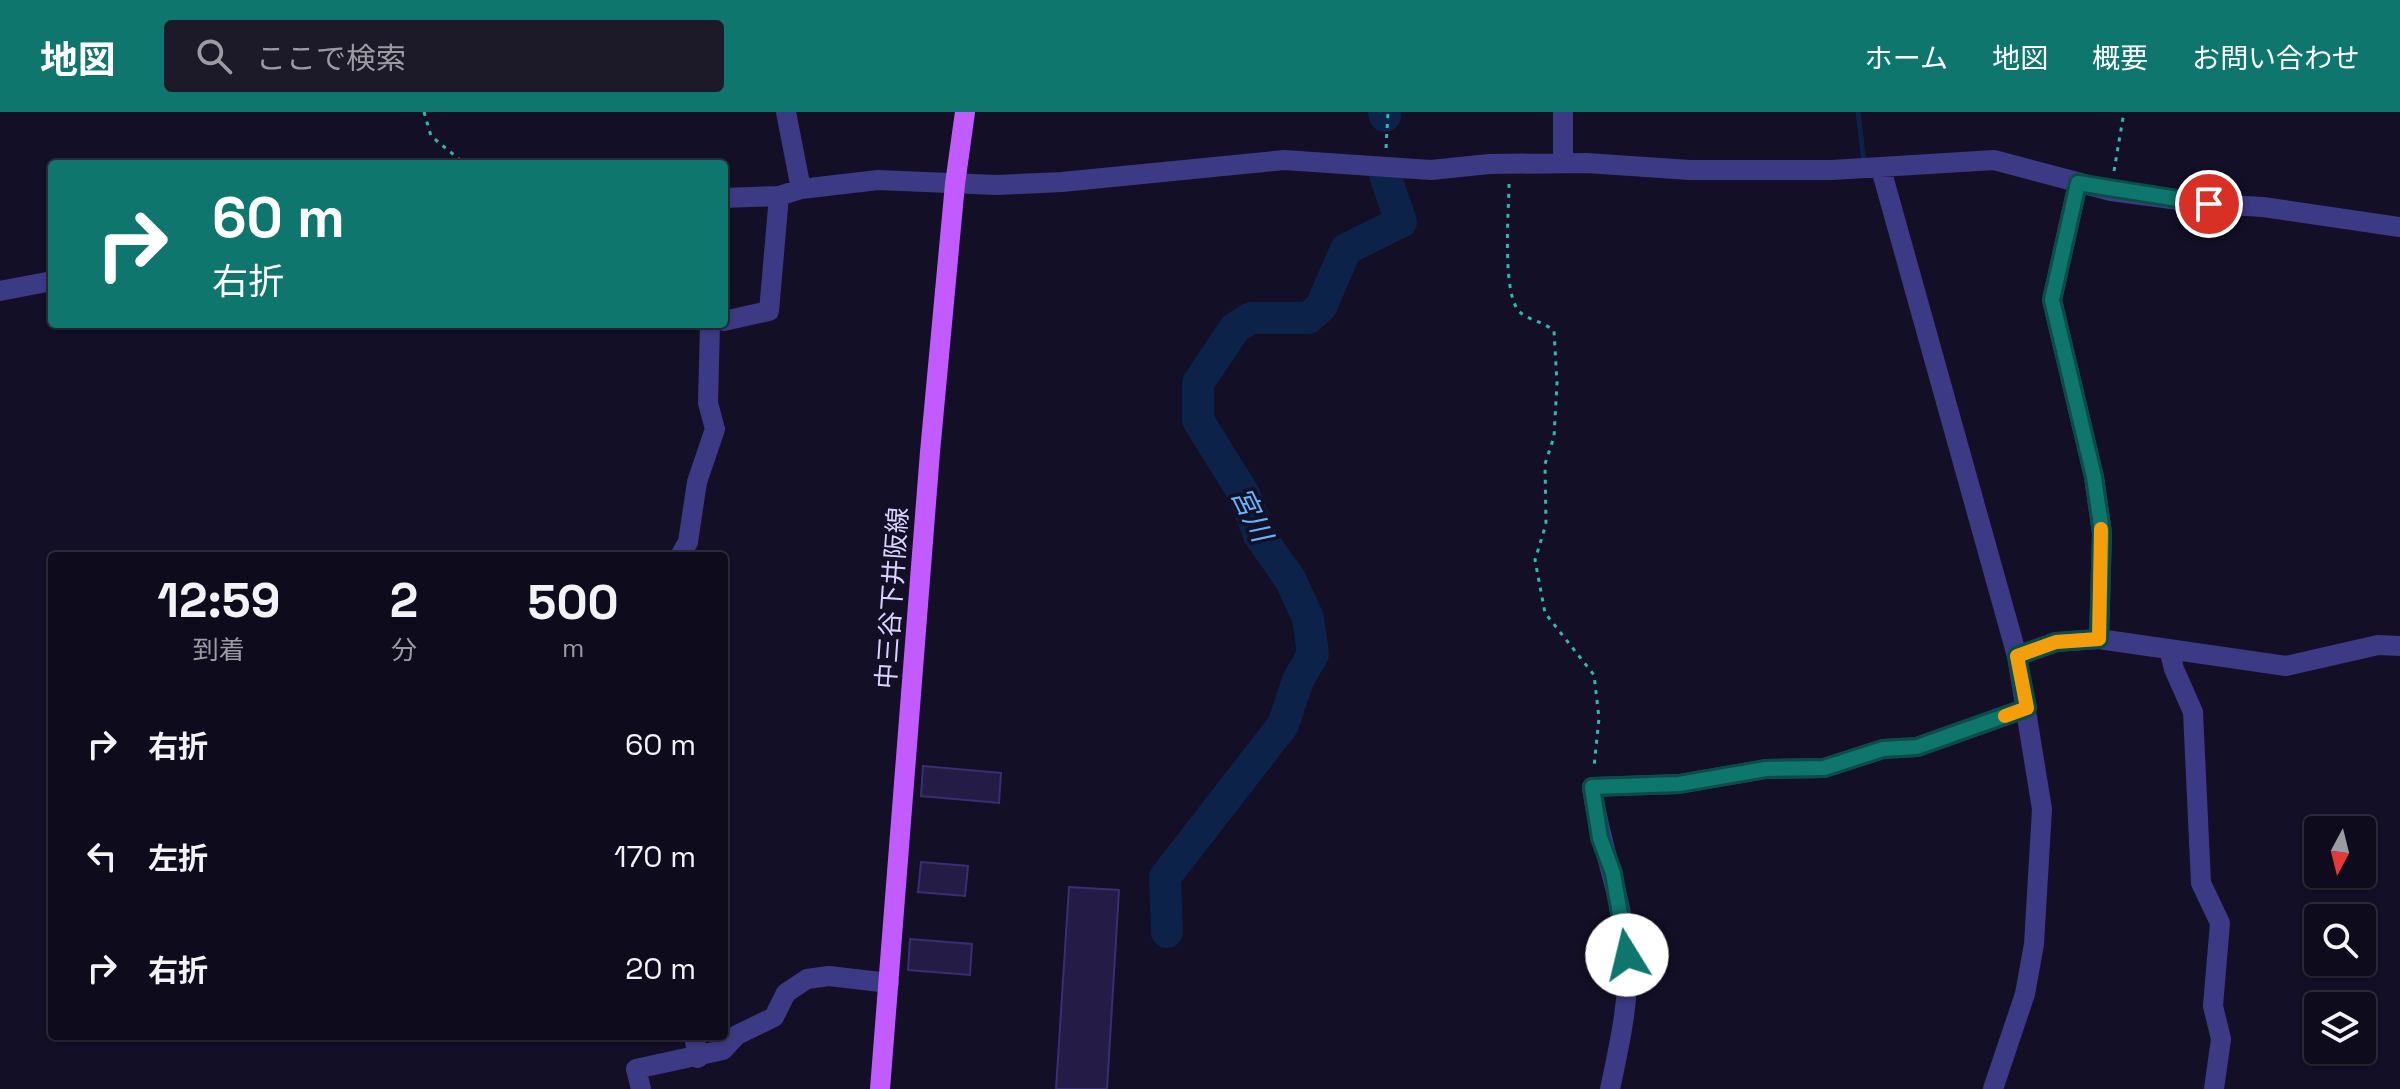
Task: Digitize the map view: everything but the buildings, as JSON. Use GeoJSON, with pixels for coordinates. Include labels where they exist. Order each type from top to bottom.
{"type":"FeatureCollection","features":[{"type":"Feature","properties":{"kind":"main road","name":"中三谷下井阪線"},"geometry":{"type":"LineString","coordinates":[[880,1089],[930,452],[955,184],[965,112]]}},
{"type":"Feature","properties":{"kind":"street"},"geometry":{"type":"LineString","coordinates":[[786,112],[801,189]]}},
{"type":"Feature","properties":{"kind":"street"},"geometry":{"type":"LineString","coordinates":[[1563,112],[1563,163]]}},
{"type":"Feature","properties":{"kind":"street"},"geometry":{"type":"LineString","coordinates":[[728,198],[779,196],[801,189],[878,180],[955,184],[1062,182],[1284,160],[1431,170],[1563,163],[1690,170],[1881,169],[1994,160],[2111,191],[2400,227]]}},
{"type":"Feature","properties":{"kind":"street"},"geometry":{"type":"LineString","coordinates":[[1881,169],[2017,656],[2042,809],[2034,944],[2025,994],[1993,1089]]}},
{"type":"Feature","properties":{"kind":"street"},"geometry":{"type":"LineString","coordinates":[[2078,183],[2052,300],[2094,477],[2102,533],[2099,639]]}},
{"type":"Feature","properties":{"kind":"street"},"geometry":{"type":"LineString","coordinates":[[728,320],[769,311],[779,196]]}},
{"type":"Feature","properties":{"kind":"street"},"geometry":{"type":"LineString","coordinates":[[0,291],[48,282]]}},
{"type":"Feature","properties":{"kind":"street"},"geometry":{"type":"LineString","coordinates":[[682,552],[688,542],[697,482],[715,429],[708,403],[710,328]]}},
{"type":"Feature","properties":{"kind":"street"},"geometry":{"type":"LineString","coordinates":[[2017,656],[2056,642],[2099,639],[2286,666],[2378,645],[2400,646]]}},
{"type":"Feature","properties":{"kind":"street"},"geometry":{"type":"LineString","coordinates":[[2169,649],[2193,712],[2201,883],[2220,923],[2213,1006],[2221,1039],[2214,1089]]}},
{"type":"Feature","properties":{"kind":"street"},"geometry":{"type":"LineString","coordinates":[[1610,1089],[1626,993],[1627,955],[1613,873],[1600,838],[1592,787],[1679,784],[1766,769],[1824,768],[1883,749],[1917,747],[2027,708]]}},
{"type":"Feature","properties":{"kind":"street"},"geometry":{"type":"LineString","coordinates":[[641,1089],[636,1069],[698,1058],[723,1050],[737,1035],[774,1017],[786,993],[807,979],[829,976],[889,983]]}},
{"type":"Feature","properties":{"kind":"street"},"geometry":{"type":"LineString","coordinates":[[695,1040],[698,1058]]}},
{"type":"Feature","properties":{"kind":"path"},"geometry":{"type":"LineString","coordinates":[[424,112],[431,136],[460,160]]}},
{"type":"Feature","properties":{"kind":"path"},"geometry":{"type":"LineString","coordinates":[[1383,167],[1388,112]]}},
{"type":"Feature","properties":{"kind":"path"},"geometry":{"type":"LineString","coordinates":[[2111,191],[2124,112]]}},
{"type":"Feature","properties":{"kind":"path"},"geometry":{"type":"LineString","coordinates":[[1509,164],[1510,295],[1520,313],[1543,322],[1554,331],[1557,383],[1554,437],[1545,464],[1546,524],[1535,560],[1545,613],[1594,675],[1599,718],[1592,787]]}},
{"type":"Feature","properties":{"kind":"waterway","name":"宮川"},"geometry":{"type":"LineString","coordinates":[[1384,112],[1385,116]]}},
{"type":"Feature","properties":{"kind":"waterway"},"geometry":{"type":"LineString","coordinates":[[1858,112],[1864,163]]}},
{"type":"Feature","properties":{"kind":"waterway","name":"宮川"},"geometry":{"type":"LineString","coordinates":[[1167,932],[1165,877],[1283,725],[1298,680],[1313,654],[1308,618],[1290,579],[1259,535],[1245,496],[1198,420],[1198,383],[1235,328],[1251,318],[1308,318],[1321,307],[1346,249],[1401,222],[1385,175]]}},
{"type":"Feature","properties":{"kind":"slow traffic"},"geometry":{"type":"LineString","coordinates":[[2005,716],[2027,708],[2017,656],[2056,642],[2099,639],[2101,529]]}},
{"type":"Feature","properties":{"kind":"route"},"geometry":{"type":"LineString","coordinates":[[1627,955],[1613,873],[1600,838],[1592,787],[1679,784],[1766,769],[1824,768],[1883,749],[1917,747],[2027,708],[2017,656],[2056,642],[2099,639],[2102,533],[2087,437],[2052,300],[2078,183],[2111,191],[2209,204]]}}]}
